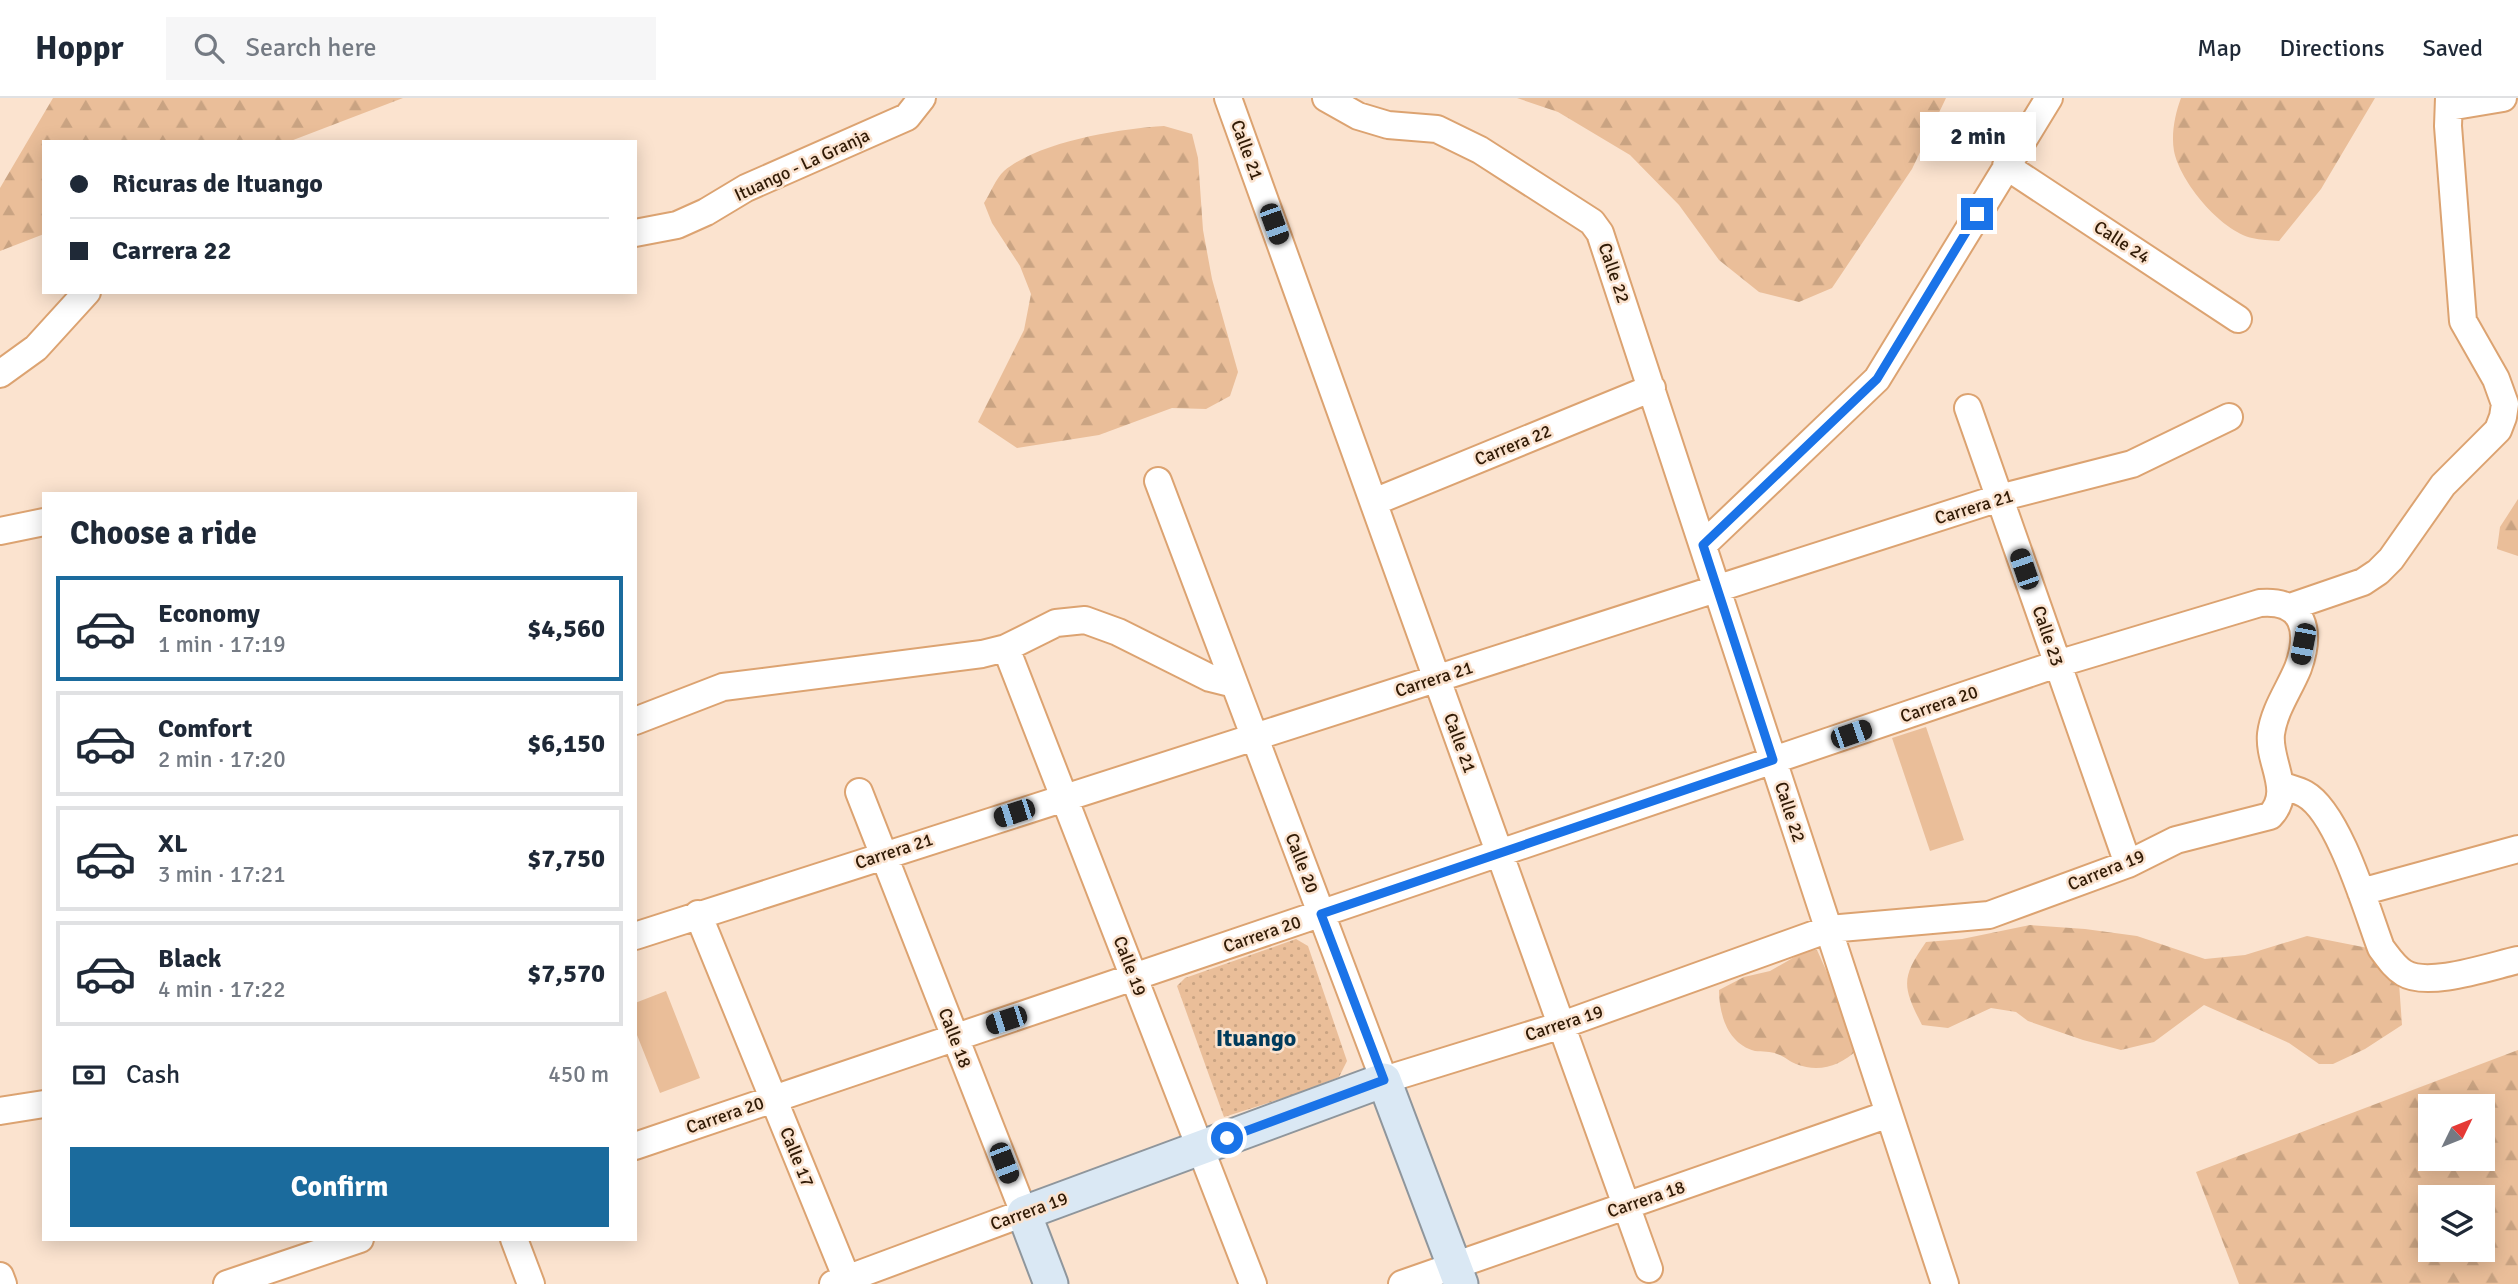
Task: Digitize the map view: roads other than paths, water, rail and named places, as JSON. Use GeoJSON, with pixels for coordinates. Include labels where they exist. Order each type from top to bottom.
{"type":"FeatureCollection","features":[{"type":"Feature","properties":{"kind":"main road","name":"Carrera 19"},"geometry":{"type":"LineString","coordinates":[[1024,1213],[1384,1080]]}},
{"type":"Feature","properties":{"kind":"main road","name":"Calle 20"},"geometry":{"type":"LineString","coordinates":[[1384,1080],[1458,1275]]}},
{"type":"Feature","properties":{"kind":"main road","name":"Calle 18"},"geometry":{"type":"LineString","coordinates":[[1024,1213],[1051,1284]]}},
{"type":"Feature","properties":{"kind":"street","name":"Ituango - La Granja"},"geometry":{"type":"LineString","coordinates":[[637,233],[677,225],[706,212],[746,188],[907,117],[922,98]]}},
{"type":"Feature","properties":{"kind":"street","name":"Calle 21"},"geometry":{"type":"LineString","coordinates":[[1228,98],[1649,1269]]}},
{"type":"Feature","properties":{"kind":"street","name":"Calle 22"},"geometry":{"type":"LineString","coordinates":[[1326,98],[1358,116],[1388,125],[1437,129],[1480,150],[1592,222],[1600,233],[1945,1284]]}},
{"type":"Feature","properties":{"kind":"street"},"geometry":{"type":"LineString","coordinates":[[1703,545],[1877,379],[2049,98]]}},
{"type":"Feature","properties":{"kind":"street"},"geometry":{"type":"LineString","coordinates":[[2290,607],[2363,582],[2378,572],[2391,559],[2443,485],[2498,429],[2503,417],[2505,404],[2496,380],[2463,321],[2449,102],[2502,98]]}},
{"type":"Feature","properties":{"kind":"street","name":"Calle 24"},"geometry":{"type":"LineString","coordinates":[[2006,166],[2238,319]]}},
{"type":"Feature","properties":{"kind":"street"},"geometry":{"type":"LineString","coordinates":[[0,374],[36,348],[85,294]]}},
{"type":"Feature","properties":{"kind":"street","name":"Carrera 22"},"geometry":{"type":"LineString","coordinates":[[1374,502],[1652,388]]}},
{"type":"Feature","properties":{"kind":"street","name":"Calle 23"},"geometry":{"type":"LineString","coordinates":[[1968,408],[2128,864]]}},
{"type":"Feature","properties":{"kind":"street","name":"Carrera 21"},"geometry":{"type":"LineString","coordinates":[[637,935],[1999,498],[2132,464],[2229,417]]}},
{"type":"Feature","properties":{"kind":"street","name":"Calle 20"},"geometry":{"type":"LineString","coordinates":[[1158,481],[1384,1080]]}},
{"type":"Feature","properties":{"kind":"street"},"geometry":{"type":"LineString","coordinates":[[0,531],[42,522]]}},
{"type":"Feature","properties":{"kind":"street","name":"Carrera 20"},"geometry":{"type":"LineString","coordinates":[[637,1145],[2057,664],[2260,603],[2274,601],[2290,607]]}},
{"type":"Feature","properties":{"kind":"street"},"geometry":{"type":"LineString","coordinates":[[2290,607],[2298,613],[2303,622],[2303,644],[2298,667],[2278,709],[2271,735],[2280,785],[2306,794],[2325,811],[2347,855],[2381,948],[2404,974],[2417,978],[2440,978],[2518,960]]}},
{"type":"Feature","properties":{"kind":"street"},"geometry":{"type":"LineString","coordinates":[[637,720],[723,687],[982,654],[1006,648],[1056,623],[1085,620],[1118,632],[1210,678],[1234,684]]}},
{"type":"Feature","properties":{"kind":"street","name":"Calle 19"},"geometry":{"type":"LineString","coordinates":[[1006,648],[1253,1284]]}},
{"type":"Feature","properties":{"kind":"street","name":"Carrera 19"},"geometry":{"type":"LineString","coordinates":[[1384,1080],[1562,1025],[1829,929],[1989,915],[2128,864],[2176,840],[2270,817],[2280,806],[2280,785]]}},
{"type":"Feature","properties":{"kind":"street","name":"Calle 18"},"geometry":{"type":"LineString","coordinates":[[859,792],[1024,1213]]}},
{"type":"Feature","properties":{"kind":"street"},"geometry":{"type":"LineString","coordinates":[[2361,892],[2518,849]]}},
{"type":"Feature","properties":{"kind":"street","name":"Calle 17"},"geometry":{"type":"LineString","coordinates":[[698,914],[843,1282]]}},
{"type":"Feature","properties":{"kind":"street"},"geometry":{"type":"LineString","coordinates":[[0,1111],[42,1104]]}},
{"type":"Feature","properties":{"kind":"street","name":"Carrera 18"},"geometry":{"type":"LineString","coordinates":[[1402,1284],[1458,1275],[1627,1206],[1889,1114]]}},
{"type":"Feature","properties":{"kind":"street","name":"Carrera 19"},"geometry":{"type":"LineString","coordinates":[[843,1282],[1024,1213]]}},
{"type":"Feature","properties":{"kind":"street"},"geometry":{"type":"LineString","coordinates":[[227,1284],[354,1241]]}},
{"type":"Feature","properties":{"kind":"street"},"geometry":{"type":"LineString","coordinates":[[515,1241],[531,1284]]}},
{"type":"Feature","properties":{"kind":"street"},"geometry":{"type":"LineString","coordinates":[[0,1276],[3,1284]]}},
{"type":"Feature","properties":{"kind":"district","name":"Ituango"},"geometry":{"type":"Point","coordinates":[1256,1038]}}]}
